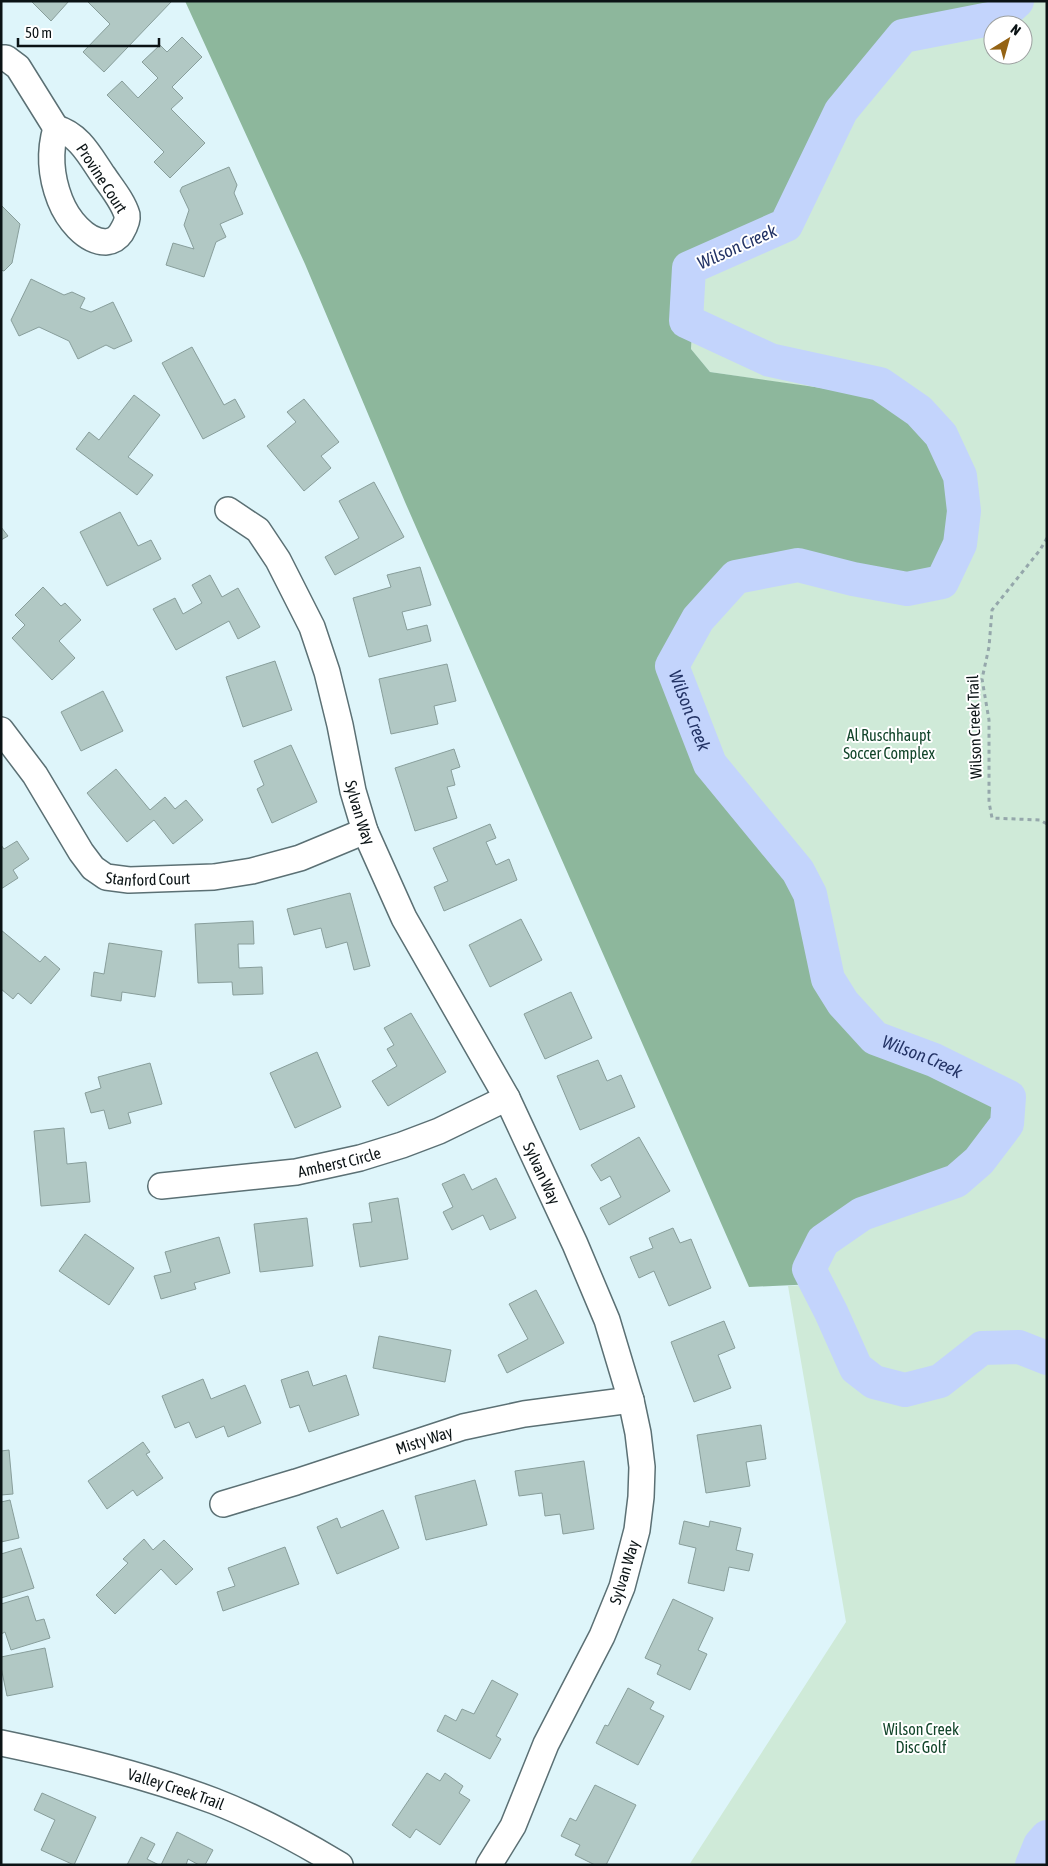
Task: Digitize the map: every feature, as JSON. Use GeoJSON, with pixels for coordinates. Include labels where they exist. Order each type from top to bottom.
{"type":"FeatureCollection","features":[{"type":"Feature","properties":{"kind":"street"},"geometry":{"type":"LineString","coordinates":[[1,58],[6,58],[18,67],[56,128]]}},
{"type":"Feature","properties":{"kind":"street","name":"Sylvan Way"},"geometry":{"type":"LineString","coordinates":[[228,510],[258,530],[278,560],[312,627],[327,672],[353,791],[365,831],[404,918],[507,1098],[575,1244],[607,1320],[631,1400],[638,1433],[642,1467],[641,1497],[637,1530],[622,1587],[602,1636],[546,1744],[513,1826],[490,1865]]}},
{"type":"Feature","properties":{"kind":"street","name":"Stanford Court"},"geometry":{"type":"LineString","coordinates":[[1,730],[35,775],[81,852],[93,868],[106,877],[129,880],[214,877],[252,871],[300,858],[365,831]]}},
{"type":"Feature","properties":{"kind":"street","name":"Amherst Circle"},"geometry":{"type":"LineString","coordinates":[[160,1186],[296,1172],[360,1158],[439,1131],[507,1098]]}},
{"type":"Feature","properties":{"kind":"street","name":"Misty Way"},"geometry":{"type":"LineString","coordinates":[[223,1504],[463,1427],[524,1414],[631,1400]]}},
{"type":"Feature","properties":{"kind":"street","name":"Valley Creek Trail"},"geometry":{"type":"LineString","coordinates":[[1,1743],[106,1767],[214,1801],[267,1825],[340,1865]]}},
{"type":"Feature","properties":{"kind":"path","name":"Wilson Creek Trail"},"geometry":{"type":"LineString","coordinates":[[1047,538],[1040,550],[992,610],[982,679],[989,720],[989,802],[992,818],[1040,820],[1047,824]]}},
{"type":"Feature","properties":{"kind":"green space"},"geometry":{"type":"Polygon","coordinates":[[[185,1],[1031,1],[1010,15],[983,15],[983,32],[976,37],[886,51],[783,218],[696,259],[691,349],[710,372],[906,400],[947,458],[954,569],[866,588],[794,574],[736,569],[679,656],[696,753],[802,888],[817,980],[857,1038],[932,1067],[993,1071],[995,1147],[889,1209],[813,1240],[816,1284],[749,1287],[405,502],[305,264],[185,1]]]}},
{"type":"Feature","properties":{"kind":"green space","name":"Al Ruschhaupt Soccer Complex"},"geometry":{"type":"Polygon","coordinates":[[[1031,1],[1047,1],[1047,1865],[689,1865],[846,1622],[788,1286],[816,1284],[813,1240],[889,1209],[995,1147],[992,1071],[932,1067],[857,1038],[817,980],[802,888],[696,753],[679,656],[736,569],[794,574],[906,401],[710,372],[691,349],[696,259],[783,218],[886,51],[975,37],[983,32],[983,65],[1033,65],[1033,15],[1010,15],[1031,1]]]}},
{"type":"Feature","properties":{"kind":"building"},"geometry":{"type":"Polygon","coordinates":[[[31,1],[69,1],[51,21],[31,1]]]}},
{"type":"Feature","properties":{"kind":"building"},"geometry":{"type":"Polygon","coordinates":[[[87,1],[172,1],[104,72],[83,52],[110,24],[87,1]]]}},
{"type":"Feature","properties":{"kind":"building"},"geometry":{"type":"Polygon","coordinates":[[[182,37],[202,57],[172,87],[183,98],[171,109],[205,143],[170,178],[154,162],[164,152],[107,95],[122,81],[138,98],[158,78],[142,62],[160,45],[167,52],[182,37]]]}},
{"type":"Feature","properties":{"kind":"building"},"geometry":{"type":"Polygon","coordinates":[[[229,167],[237,185],[234,193],[243,214],[220,224],[226,237],[216,242],[204,277],[166,265],[173,243],[194,249],[184,225],[189,210],[180,191],[182,187],[229,167]]]}},
{"type":"Feature","properties":{"kind":"building"},"geometry":{"type":"Polygon","coordinates":[[[1,205],[20,224],[12,263],[4,271],[1,270],[1,205]]]}},
{"type":"Feature","properties":{"kind":"building"},"geometry":{"type":"Polygon","coordinates":[[[31,279],[64,295],[72,292],[85,298],[80,308],[91,312],[113,302],[132,341],[114,349],[106,345],[78,359],[69,341],[39,327],[19,336],[11,320],[31,279]]]}},
{"type":"Feature","properties":{"kind":"building"},"geometry":{"type":"Polygon","coordinates":[[[192,347],[224,405],[235,399],[245,417],[203,439],[162,363],[192,347]]]}},
{"type":"Feature","properties":{"kind":"building"},"geometry":{"type":"Polygon","coordinates":[[[134,395],[160,415],[128,457],[153,475],[137,495],[76,449],[89,432],[99,440],[134,395]]]}},
{"type":"Feature","properties":{"kind":"building"},"geometry":{"type":"Polygon","coordinates":[[[304,399],[339,442],[321,456],[331,468],[304,491],[267,446],[296,422],[287,412],[304,399]]]}},
{"type":"Feature","properties":{"kind":"building"},"geometry":{"type":"Polygon","coordinates":[[[374,482],[404,537],[335,575],[325,557],[359,538],[339,501],[374,482]]]}},
{"type":"Feature","properties":{"kind":"building"},"geometry":{"type":"Polygon","coordinates":[[[120,512],[138,546],[151,540],[161,559],[107,586],[80,532],[120,512]]]}},
{"type":"Feature","properties":{"kind":"building"},"geometry":{"type":"Polygon","coordinates":[[[1,527],[8,536],[1,540],[1,527]]]}},
{"type":"Feature","properties":{"kind":"building"},"geometry":{"type":"Polygon","coordinates":[[[420,567],[431,605],[402,612],[407,630],[427,625],[431,641],[369,657],[353,598],[391,587],[387,575],[420,567]]]}},
{"type":"Feature","properties":{"kind":"building"},"geometry":{"type":"Polygon","coordinates":[[[210,575],[222,597],[238,588],[260,627],[238,639],[229,621],[176,650],[153,609],[175,598],[183,614],[202,603],[192,585],[210,575]]]}},
{"type":"Feature","properties":{"kind":"building"},"geometry":{"type":"Polygon","coordinates":[[[43,587],[61,606],[65,603],[81,620],[59,641],[75,658],[52,680],[12,638],[25,625],[15,615],[43,587]]]}},
{"type":"Feature","properties":{"kind":"building"},"geometry":{"type":"Polygon","coordinates":[[[275,661],[292,710],[243,727],[226,677],[275,661]]]}},
{"type":"Feature","properties":{"kind":"building"},"geometry":{"type":"Polygon","coordinates":[[[447,664],[456,701],[434,706],[438,724],[391,734],[379,679],[447,664]]]}},
{"type":"Feature","properties":{"kind":"building"},"geometry":{"type":"Polygon","coordinates":[[[103,691],[123,731],[81,751],[61,712],[103,691]]]}},
{"type":"Feature","properties":{"kind":"building"},"geometry":{"type":"Polygon","coordinates":[[[291,745],[317,802],[272,823],[257,789],[264,785],[254,761],[291,745]]]}},
{"type":"Feature","properties":{"kind":"building"},"geometry":{"type":"Polygon","coordinates":[[[454,749],[460,767],[451,770],[455,785],[447,787],[457,818],[415,831],[395,768],[454,749]]]}},
{"type":"Feature","properties":{"kind":"building"},"geometry":{"type":"Polygon","coordinates":[[[116,769],[150,810],[165,797],[175,809],[186,800],[203,820],[173,844],[154,820],[127,842],[87,793],[116,769]]]}},
{"type":"Feature","properties":{"kind":"building"},"geometry":{"type":"Polygon","coordinates":[[[490,824],[496,838],[486,842],[496,865],[509,859],[517,880],[444,911],[434,887],[448,881],[433,848],[490,824]]]}},
{"type":"Feature","properties":{"kind":"building"},"geometry":{"type":"Polygon","coordinates":[[[17,841],[29,859],[13,870],[18,878],[1,889],[1,845],[4,849],[17,841]]]}},
{"type":"Feature","properties":{"kind":"building"},"geometry":{"type":"Polygon","coordinates":[[[350,893],[370,966],[354,970],[347,942],[326,948],[321,928],[294,935],[287,909],[350,893]]]}},
{"type":"Feature","properties":{"kind":"building"},"geometry":{"type":"Polygon","coordinates":[[[521,919],[542,960],[490,987],[469,945],[521,919]]]}},
{"type":"Feature","properties":{"kind":"building"},"geometry":{"type":"Polygon","coordinates":[[[253,921],[254,944],[238,944],[239,968],[262,967],[263,994],[233,995],[232,982],[198,983],[195,924],[253,921]]]}},
{"type":"Feature","properties":{"kind":"building"},"geometry":{"type":"Polygon","coordinates":[[[1,930],[40,962],[45,956],[60,969],[31,1004],[18,993],[13,999],[1,989],[1,930]]]}},
{"type":"Feature","properties":{"kind":"building"},"geometry":{"type":"Polygon","coordinates":[[[109,943],[162,951],[155,997],[122,992],[121,1001],[91,996],[94,972],[104,974],[109,943]]]}},
{"type":"Feature","properties":{"kind":"building"},"geometry":{"type":"Polygon","coordinates":[[[571,992],[592,1038],[545,1059],[524,1014],[571,992]]]}},
{"type":"Feature","properties":{"kind":"building"},"geometry":{"type":"Polygon","coordinates":[[[411,1013],[446,1072],[388,1106],[372,1081],[397,1066],[387,1049],[394,1045],[384,1028],[411,1013]]]}},
{"type":"Feature","properties":{"kind":"building"},"geometry":{"type":"Polygon","coordinates":[[[317,1052],[341,1107],[295,1128],[270,1073],[317,1052]]]}},
{"type":"Feature","properties":{"kind":"building"},"geometry":{"type":"Polygon","coordinates":[[[598,1060],[607,1081],[621,1075],[635,1107],[580,1130],[557,1076],[598,1060]]]}},
{"type":"Feature","properties":{"kind":"building"},"geometry":{"type":"Polygon","coordinates":[[[150,1063],[162,1104],[128,1113],[131,1123],[109,1129],[104,1110],[91,1113],[85,1093],[101,1088],[98,1077],[150,1063]]]}},
{"type":"Feature","properties":{"kind":"building"},"geometry":{"type":"Polygon","coordinates":[[[64,1128],[67,1164],[86,1162],[90,1202],[41,1206],[34,1131],[64,1128]]]}},
{"type":"Feature","properties":{"kind":"building"},"geometry":{"type":"Polygon","coordinates":[[[639,1137],[670,1191],[609,1225],[600,1208],[621,1197],[610,1176],[601,1181],[591,1165],[639,1137]]]}},
{"type":"Feature","properties":{"kind":"building"},"geometry":{"type":"Polygon","coordinates":[[[464,1174],[472,1190],[496,1178],[516,1218],[490,1230],[483,1215],[452,1230],[443,1212],[453,1207],[442,1184],[464,1174]]]}},
{"type":"Feature","properties":{"kind":"building"},"geometry":{"type":"Polygon","coordinates":[[[398,1198],[408,1259],[360,1267],[353,1224],[372,1222],[369,1203],[398,1198]]]}},
{"type":"Feature","properties":{"kind":"building"},"geometry":{"type":"Polygon","coordinates":[[[307,1218],[313,1266],[260,1272],[254,1224],[307,1218]]]}},
{"type":"Feature","properties":{"kind":"building"},"geometry":{"type":"Polygon","coordinates":[[[673,1228],[680,1243],[691,1239],[711,1288],[669,1306],[654,1271],[639,1278],[630,1257],[653,1248],[649,1238],[673,1228]]]}},
{"type":"Feature","properties":{"kind":"building"},"geometry":{"type":"Polygon","coordinates":[[[85,1234],[134,1268],[109,1305],[59,1271],[85,1234]]]}},
{"type":"Feature","properties":{"kind":"building"},"geometry":{"type":"Polygon","coordinates":[[[219,1237],[230,1273],[194,1283],[196,1289],[161,1299],[154,1276],[171,1272],[165,1252],[219,1237]]]}},
{"type":"Feature","properties":{"kind":"building"},"geometry":{"type":"Polygon","coordinates":[[[536,1290],[564,1343],[507,1373],[498,1355],[528,1339],[509,1304],[536,1290]]]}},
{"type":"Feature","properties":{"kind":"building"},"geometry":{"type":"Polygon","coordinates":[[[724,1321],[735,1348],[718,1355],[731,1388],[694,1402],[671,1342],[724,1321]]]}},
{"type":"Feature","properties":{"kind":"building"},"geometry":{"type":"Polygon","coordinates":[[[379,1336],[451,1350],[445,1382],[373,1368],[379,1336]]]}},
{"type":"Feature","properties":{"kind":"building"},"geometry":{"type":"Polygon","coordinates":[[[308,1371],[313,1386],[346,1375],[359,1415],[309,1432],[299,1405],[290,1408],[281,1380],[308,1371]]]}},
{"type":"Feature","properties":{"kind":"building"},"geometry":{"type":"Polygon","coordinates":[[[203,1379],[211,1399],[245,1385],[261,1423],[228,1437],[224,1426],[196,1438],[189,1422],[175,1428],[162,1396],[203,1379]]]}},
{"type":"Feature","properties":{"kind":"building"},"geometry":{"type":"Polygon","coordinates":[[[761,1425],[766,1459],[746,1462],[750,1486],[706,1493],[697,1435],[761,1425]]]}},
{"type":"Feature","properties":{"kind":"building"},"geometry":{"type":"Polygon","coordinates":[[[143,1442],[150,1452],[146,1454],[163,1478],[137,1496],[133,1490],[107,1509],[88,1481],[143,1442]]]}},
{"type":"Feature","properties":{"kind":"building"},"geometry":{"type":"Polygon","coordinates":[[[9,1450],[13,1494],[1,1495],[1,1451],[9,1450]]]}},
{"type":"Feature","properties":{"kind":"building"},"geometry":{"type":"Polygon","coordinates":[[[584,1461],[594,1529],[563,1534],[560,1514],[545,1516],[542,1493],[519,1496],[515,1471],[584,1461]]]}},
{"type":"Feature","properties":{"kind":"building"},"geometry":{"type":"Polygon","coordinates":[[[475,1480],[487,1525],[426,1540],[415,1496],[475,1480]]]}},
{"type":"Feature","properties":{"kind":"building"},"geometry":{"type":"Polygon","coordinates":[[[10,1500],[19,1538],[1,1542],[1,1502],[10,1500]]]}},
{"type":"Feature","properties":{"kind":"building"},"geometry":{"type":"Polygon","coordinates":[[[383,1510],[399,1548],[337,1574],[317,1527],[337,1518],[341,1528],[383,1510]]]}},
{"type":"Feature","properties":{"kind":"building"},"geometry":{"type":"Polygon","coordinates":[[[684,1521],[709,1527],[710,1521],[741,1528],[736,1550],[753,1554],[749,1571],[729,1567],[724,1591],[688,1583],[696,1548],[679,1544],[684,1521]]]}},
{"type":"Feature","properties":{"kind":"building"},"geometry":{"type":"Polygon","coordinates":[[[144,1539],[153,1550],[164,1540],[193,1569],[176,1585],[161,1569],[115,1614],[96,1595],[128,1563],[123,1559],[144,1539]]]}},
{"type":"Feature","properties":{"kind":"building"},"geometry":{"type":"Polygon","coordinates":[[[285,1547],[299,1584],[223,1611],[217,1592],[235,1586],[228,1568],[285,1547]]]}},
{"type":"Feature","properties":{"kind":"building"},"geometry":{"type":"Polygon","coordinates":[[[21,1548],[34,1588],[1,1598],[1,1554],[21,1548]]]}},
{"type":"Feature","properties":{"kind":"building"},"geometry":{"type":"Polygon","coordinates":[[[28,1596],[36,1621],[44,1619],[50,1638],[11,1650],[5,1632],[1,1634],[1,1604],[28,1596]]]}},
{"type":"Feature","properties":{"kind":"building"},"geometry":{"type":"Polygon","coordinates":[[[673,1599],[713,1618],[698,1650],[707,1654],[690,1690],[657,1674],[661,1665],[645,1658],[673,1599]]]}},
{"type":"Feature","properties":{"kind":"building"},"geometry":{"type":"Polygon","coordinates":[[[45,1648],[53,1687],[7,1696],[1,1667],[1,1657],[45,1648]]]}},
{"type":"Feature","properties":{"kind":"building"},"geometry":{"type":"Polygon","coordinates":[[[492,1680],[518,1694],[496,1736],[501,1739],[490,1759],[437,1731],[445,1715],[456,1721],[462,1709],[474,1714],[492,1680]]]}},
{"type":"Feature","properties":{"kind":"building"},"geometry":{"type":"Polygon","coordinates":[[[628,1688],[654,1702],[650,1709],[664,1716],[638,1765],[596,1743],[605,1725],[608,1726],[628,1688]]]}},
{"type":"Feature","properties":{"kind":"building"},"geometry":{"type":"Polygon","coordinates":[[[427,1773],[440,1781],[445,1773],[463,1786],[459,1793],[470,1800],[440,1845],[416,1829],[410,1838],[392,1825],[427,1773]]]}},
{"type":"Feature","properties":{"kind":"building"},"geometry":{"type":"Polygon","coordinates":[[[595,1785],[636,1805],[606,1865],[595,1865],[575,1855],[580,1845],[561,1836],[570,1818],[576,1821],[595,1785]]]}},
{"type":"Feature","properties":{"kind":"building"},"geometry":{"type":"Polygon","coordinates":[[[42,1793],[96,1817],[74,1865],[41,1850],[55,1820],[34,1810],[42,1793]]]}},
{"type":"Feature","properties":{"kind":"building"},"geometry":{"type":"Polygon","coordinates":[[[177,1832],[213,1850],[205,1865],[199,1865],[188,1859],[186,1865],[161,1865],[177,1832]]]}},
{"type":"Feature","properties":{"kind":"building"},"geometry":{"type":"Polygon","coordinates":[[[141,1837],[155,1844],[147,1859],[159,1865],[127,1865],[141,1837]]]}},
{"type":"Feature","properties":{"kind":"waterway","name":"Wilson Creek"},"geometry":{"type":"LineString","coordinates":[[1017,1],[1000,17],[903,36],[841,111],[786,225],[689,268],[686,321],[770,360],[880,384],[919,411],[941,435],[960,476],[964,511],[960,544],[942,582],[907,589],[853,579],[798,565],[736,577],[698,619],[672,666],[710,764],[798,871],[810,894],[828,979],[843,1003],[875,1038],[934,1060],[1009,1097],[1007,1124],[979,1161],[956,1181],[862,1214],[823,1241],[809,1269],[856,1368],[874,1382],[905,1390],[940,1381],[982,1348],[1019,1347],[1047,1358]]}},
{"type":"Feature","properties":{"kind":"waterway","name":"Wilson Creek"},"geometry":{"type":"LineString","coordinates":[[1032,1865],[1040,1845],[1047,1837]]}},
{"type":"Feature","properties":{"kind":"park label","name":"Wilson Creek Disc Golf"},"geometry":{"type":"Point","coordinates":[921,1738]}}]}
